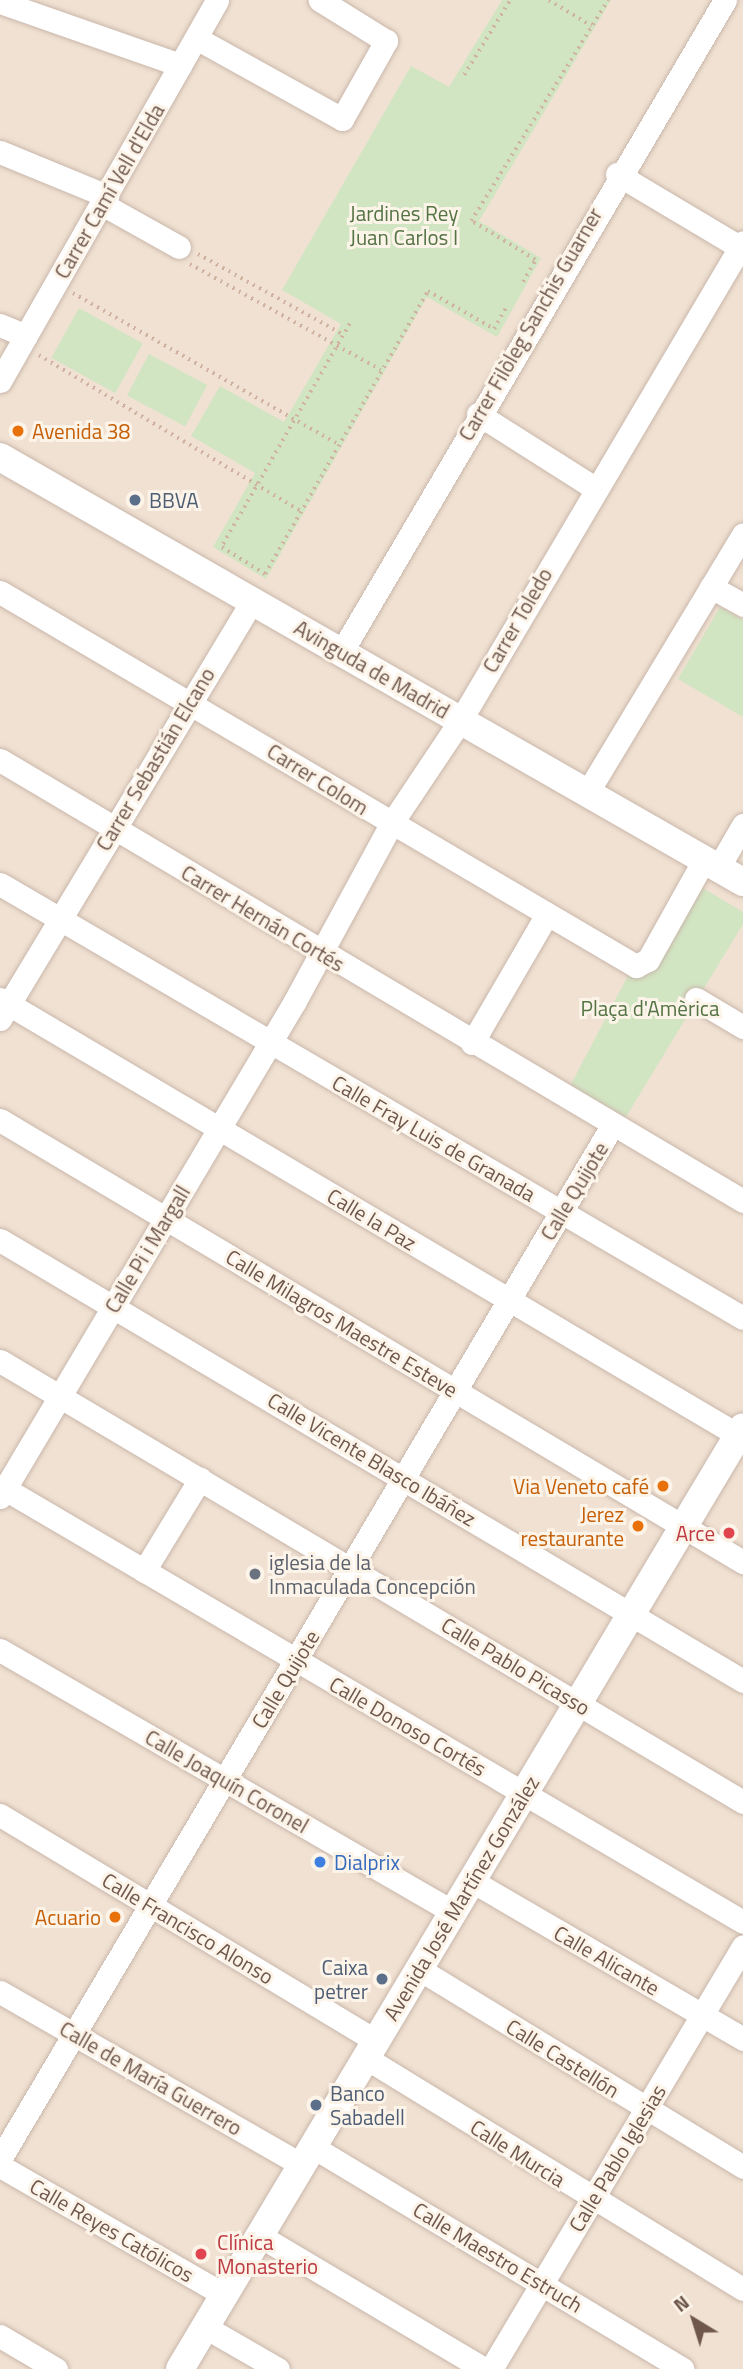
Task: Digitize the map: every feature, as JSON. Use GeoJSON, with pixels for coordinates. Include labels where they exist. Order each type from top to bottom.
{"type":"FeatureCollection","features":[{"type":"Feature","properties":{"kind":"street","name":"Carrer Camí Vell d'Elda"},"geometry":{"type":"LineString","coordinates":[[0,381],[32,345],[104,200],[217,0]]}},
{"type":"Feature","properties":{"kind":"street"},"geometry":{"type":"LineString","coordinates":[[196,38],[342,119],[386,41],[320,0]]}},
{"type":"Feature","properties":{"kind":"street","name":"Carrer Filòleg Sanchis Guarner"},"geometry":{"type":"LineString","coordinates":[[342,651],[617,174],[725,0]]}},
{"type":"Feature","properties":{"kind":"street"},"geometry":{"type":"LineString","coordinates":[[0,2],[180,65]]}},
{"type":"Feature","properties":{"kind":"street"},"geometry":{"type":"LineString","coordinates":[[0,152],[104,200],[179,247]]}},
{"type":"Feature","properties":{"kind":"street"},"geometry":{"type":"LineString","coordinates":[[617,174],[742,246]]}},
{"type":"Feature","properties":{"kind":"street","name":"Carrer Toledo"},"geometry":{"type":"LineString","coordinates":[[295,1001],[391,824],[460,720],[593,487],[742,246]]}},
{"type":"Feature","properties":{"kind":"street"},"geometry":{"type":"LineString","coordinates":[[0,325],[32,345]]}},
{"type":"Feature","properties":{"kind":"street"},"geometry":{"type":"LineString","coordinates":[[478,414],[593,487]]}},
{"type":"Feature","properties":{"kind":"street","name":"Avinguda de Madrid"},"geometry":{"type":"LineString","coordinates":[[0,457],[743,882]]}},
{"type":"Feature","properties":{"kind":"street"},"geometry":{"type":"LineString","coordinates":[[587,793],[743,534]]}},
{"type":"Feature","properties":{"kind":"street"},"geometry":{"type":"LineString","coordinates":[[711,587],[743,605]]}},
{"type":"Feature","properties":{"kind":"street","name":"Carrer Colom"},"geometry":{"type":"LineString","coordinates":[[0,592],[189,700],[391,824],[636,965],[648,960],[711,864]]}},
{"type":"Feature","properties":{"kind":"street","name":"Carrer Sebastián Elcano"},"geometry":{"type":"LineString","coordinates":[[3,1008],[60,920],[189,700],[252,601]]}},
{"type":"Feature","properties":{"kind":"street","name":"Carrer Hernán Cortés"},"geometry":{"type":"LineString","coordinates":[[0,760],[525,1076],[743,1201]]}},
{"type":"Feature","properties":{"kind":"street"},"geometry":{"type":"LineString","coordinates":[[711,864],[743,825]]}},
{"type":"Feature","properties":{"kind":"street","name":"Calle Fray Luis de Granada"},"geometry":{"type":"LineString","coordinates":[[0,884],[743,1318]]}},
{"type":"Feature","properties":{"kind":"street"},"geometry":{"type":"LineString","coordinates":[[472,1043],[547,914]]}},
{"type":"Feature","properties":{"kind":"street"},"geometry":{"type":"LineString","coordinates":[[696,999],[743,1027]]}},
{"type":"Feature","properties":{"kind":"street","name":"Calle Pi i Margall"},"geometry":{"type":"LineString","coordinates":[[2,1491],[295,1001]]}},
{"type":"Feature","properties":{"kind":"street","name":"Calle la Paz"},"geometry":{"type":"LineString","coordinates":[[3,1008],[219,1128],[741,1434]]}},
{"type":"Feature","properties":{"kind":"street","name":"Calle Milagros Maestre Esteve"},"geometry":{"type":"LineString","coordinates":[[0,1120],[743,1562]]}},
{"type":"Feature","properties":{"kind":"street","name":"Calle Quijote"},"geometry":{"type":"LineString","coordinates":[[0,2159],[612,1126]]}},
{"type":"Feature","properties":{"kind":"street","name":"Calle Vicente Blasco Ibáñez"},"geometry":{"type":"LineString","coordinates":[[0,1240],[743,1681]]}},
{"type":"Feature","properties":{"kind":"street","name":"Calle Pablo Picasso"},"geometry":{"type":"LineString","coordinates":[[0,1361],[743,1802]]}},
{"type":"Feature","properties":{"kind":"street","name":"Avenida José Martínez González"},"geometry":{"type":"LineString","coordinates":[[180,2369],[741,1434]]}},
{"type":"Feature","properties":{"kind":"street"},"geometry":{"type":"LineString","coordinates":[[144,1571],[200,1479]]}},
{"type":"Feature","properties":{"kind":"street","name":"Calle Donoso Cortés"},"geometry":{"type":"LineString","coordinates":[[2,1491],[144,1571],[743,1922]]}},
{"type":"Feature","properties":{"kind":"street","name":"Calle Joaquín Coronel"},"geometry":{"type":"LineString","coordinates":[[0,1650],[453,1912]]}},
{"type":"Feature","properties":{"kind":"street","name":"Calle Francisco Alonso"},"geometry":{"type":"LineString","coordinates":[[0,1815],[150,1906],[371,2050]]}},
{"type":"Feature","properties":{"kind":"street","name":"Calle Alicante"},"geometry":{"type":"LineString","coordinates":[[472,1881],[743,2039]]}},
{"type":"Feature","properties":{"kind":"street","name":"Calle Pablo Iglesias"},"geometry":{"type":"LineString","coordinates":[[491,2369],[743,1947]]}},
{"type":"Feature","properties":{"kind":"street","name":"Calle Castellón"},"geometry":{"type":"LineString","coordinates":[[419,1969],[645,2110],[743,2167]]}},
{"type":"Feature","properties":{"kind":"street","name":"Calle de María Guerrero"},"geometry":{"type":"LineString","coordinates":[[0,1992],[74,2034],[307,2156]]}},
{"type":"Feature","properties":{"kind":"street","name":"Calle Murcia"},"geometry":{"type":"LineString","coordinates":[[371,2050],[592,2200],[743,2289]]}},
{"type":"Feature","properties":{"kind":"street","name":"Calle Maestro Estruch"},"geometry":{"type":"LineString","coordinates":[[307,2156],[542,2283],[682,2369]]}},
{"type":"Feature","properties":{"kind":"street","name":"Calle Reyes Católicos"},"geometry":{"type":"LineString","coordinates":[[0,2166],[224,2295]]}},
{"type":"Feature","properties":{"kind":"street"},"geometry":{"type":"LineString","coordinates":[[260,2236],[484,2369]]}},
{"type":"Feature","properties":{"kind":"street"},"geometry":{"type":"LineString","coordinates":[[205,2327],[278,2369]]}},
{"type":"Feature","properties":{"kind":"street"},"geometry":{"type":"LineString","coordinates":[[0,2336],[57,2369]]}},
{"type":"Feature","properties":{"kind":"path"},"geometry":{"type":"LineString","coordinates":[[464,75],[510,0]]}},
{"type":"Feature","properties":{"kind":"path"},"geometry":{"type":"LineString","coordinates":[[550,0],[592,26]]}},
{"type":"Feature","properties":{"kind":"path"},"geometry":{"type":"LineString","coordinates":[[523,282],[536,260],[471,222],[608,2]]}},
{"type":"Feature","properties":{"kind":"path"},"geometry":{"type":"LineString","coordinates":[[344,335],[192,251],[186,262],[382,370]]}},
{"type":"Feature","properties":{"kind":"path"},"geometry":{"type":"LineString","coordinates":[[350,324],[222,547],[265,574],[428,291],[494,329],[507,306]]}},
{"type":"Feature","properties":{"kind":"path"},"geometry":{"type":"LineString","coordinates":[[72,293],[339,444]]}},
{"type":"Feature","properties":{"kind":"path"},"geometry":{"type":"LineString","coordinates":[[32,345],[302,512]]}},
{"type":"Feature","properties":{"kind":"shaded area"},"geometry":{"type":"Polygon","coordinates":[[[0,0],[743,0],[743,2369],[0,2369],[0,0]]]}},
{"type":"Feature","properties":{"kind":"green space","name":"Jardines Rey Juan Carlos I"},"geometry":{"type":"Polygon","coordinates":[[[502,0],[611,0],[479,221],[541,258],[497,337],[427,297],[266,579],[213,547],[255,473],[191,436],[220,386],[284,422],[341,324],[282,290],[411,66],[449,87],[502,0]]]}},
{"type":"Feature","properties":{"kind":"green space"},"geometry":{"type":"Polygon","coordinates":[[[79,308],[143,343],[115,393],[51,358],[79,308]]]}},
{"type":"Feature","properties":{"kind":"green space"},"geometry":{"type":"Polygon","coordinates":[[[149,354],[207,385],[185,426],[127,395],[149,354]]]}},
{"type":"Feature","properties":{"kind":"green space"},"geometry":{"type":"Polygon","coordinates":[[[720,607],[743,620],[743,717],[678,679],[720,607]]]}},
{"type":"Feature","properties":{"kind":"green space","name":"Plaça d'Amèrica"},"geometry":{"type":"Polygon","coordinates":[[[701,887],[743,912],[743,924],[626,1117],[570,1086],[630,972],[701,887]]]}},
{"type":"Feature","properties":{"kind":"place","name":"Avenida 38"},"geometry":{"type":"Point","coordinates":[18,431]}},
{"type":"Feature","properties":{"kind":"place","name":"BBVA"},"geometry":{"type":"Point","coordinates":[135,500]}},
{"type":"Feature","properties":{"kind":"place","name":"Via Veneto café"},"geometry":{"type":"Point","coordinates":[663,1486]}},
{"type":"Feature","properties":{"kind":"place","name":"Jerez restaurante"},"geometry":{"type":"Point","coordinates":[638,1526]}},
{"type":"Feature","properties":{"kind":"place","name":"Arce"},"geometry":{"type":"Point","coordinates":[729,1533]}},
{"type":"Feature","properties":{"kind":"place","name":"iglesia de la Inmaculada Concepción"},"geometry":{"type":"Point","coordinates":[255,1574]}},
{"type":"Feature","properties":{"kind":"place","name":"Dialprix"},"geometry":{"type":"Point","coordinates":[320,1862]}},
{"type":"Feature","properties":{"kind":"place","name":"Acuario"},"geometry":{"type":"Point","coordinates":[115,1917]}},
{"type":"Feature","properties":{"kind":"place","name":"Caixa petrer"},"geometry":{"type":"Point","coordinates":[382,1979]}},
{"type":"Feature","properties":{"kind":"place","name":"Banco Sabadell"},"geometry":{"type":"Point","coordinates":[316,2105]}},
{"type":"Feature","properties":{"kind":"place","name":"Clínica Monasterio"},"geometry":{"type":"Point","coordinates":[201,2254]}}]}
